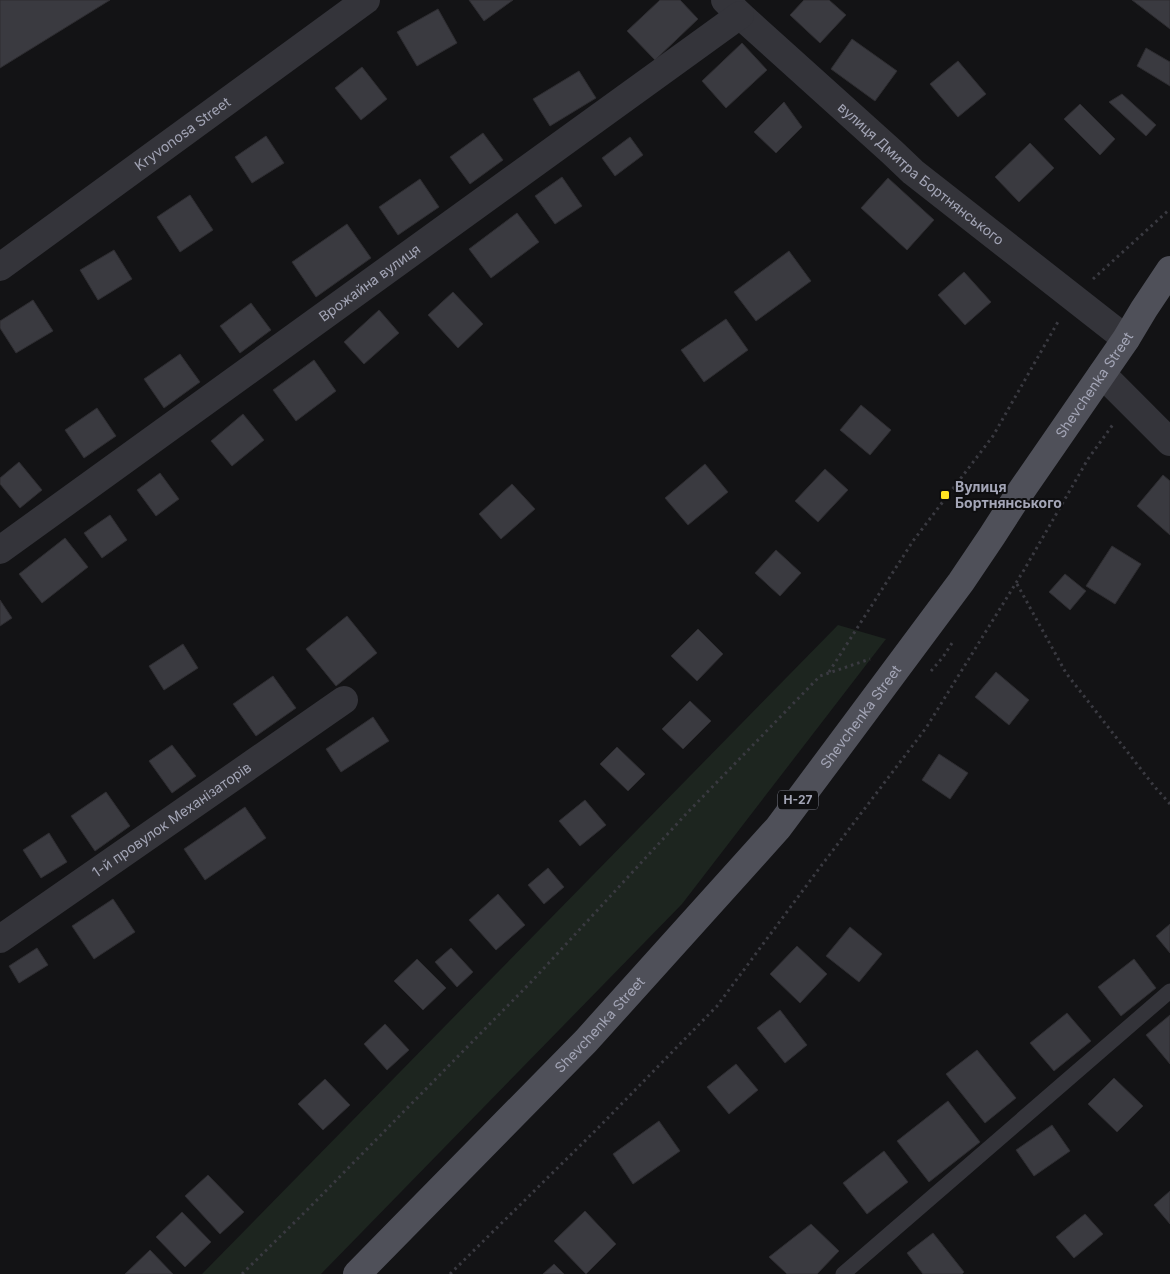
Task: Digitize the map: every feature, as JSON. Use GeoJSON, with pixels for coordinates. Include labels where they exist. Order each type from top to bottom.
{"type":"FeatureCollection","features":[{"type":"Feature","properties":{"kind":"main road","name":"Shevchenka Street"},"geometry":{"type":"LineString","coordinates":[[357,1274],[586,1041],[778,828],[961,582],[1019,494],[1126,340],[1170,270]]}},
{"type":"Feature","properties":{"kind":"street","name":"Kryvonosa Street"},"geometry":{"type":"LineString","coordinates":[[0,267],[366,0]]}},
{"type":"Feature","properties":{"kind":"street","name":"вулиця Дмитра Бортнянського"},"geometry":{"type":"LineString","coordinates":[[732,8],[913,172],[1126,340]]}},
{"type":"Feature","properties":{"kind":"street","name":"Врожайна вулиця"},"geometry":{"type":"LineString","coordinates":[[0,550],[732,8]]}},
{"type":"Feature","properties":{"kind":"street"},"geometry":{"type":"LineString","coordinates":[[1102,374],[1170,442]]}},
{"type":"Feature","properties":{"kind":"street","name":"1-й провулок Механізаторів"},"geometry":{"type":"LineString","coordinates":[[0,939],[344,700]]}},
{"type":"Feature","properties":{"kind":"lane"},"geometry":{"type":"LineString","coordinates":[[842,1274],[1170,991]]}},
{"type":"Feature","properties":{"kind":"path"},"geometry":{"type":"LineString","coordinates":[[829,673],[914,541],[993,436],[1073,298],[1170,209]]}},
{"type":"Feature","properties":{"kind":"path"},"geometry":{"type":"LineString","coordinates":[[450,1274],[599,1127],[717,1006],[926,728],[1016,583],[1088,460],[1129,402]]}},
{"type":"Feature","properties":{"kind":"path"},"geometry":{"type":"LineString","coordinates":[[1016,583],[1066,673],[1170,804]]}},
{"type":"Feature","properties":{"kind":"path"},"geometry":{"type":"LineString","coordinates":[[242,1274],[533,980],[687,813],[820,676],[874,657]]}},
{"type":"Feature","properties":{"kind":"shaded area"},"geometry":{"type":"Polygon","coordinates":[[[838,625],[886,639],[682,904],[321,1274],[202,1274],[838,625]]]}},
{"type":"Feature","properties":{"kind":"building"},"geometry":{"type":"Polygon","coordinates":[[[0,0],[110,0],[0,68],[0,0]]]}},
{"type":"Feature","properties":{"kind":"building"},"geometry":{"type":"Polygon","coordinates":[[[469,0],[513,0],[484,21],[469,0]]]}},
{"type":"Feature","properties":{"kind":"building"},"geometry":{"type":"Polygon","coordinates":[[[660,0],[680,0],[698,19],[655,60],[627,31],[660,0]]]}},
{"type":"Feature","properties":{"kind":"building"},"geometry":{"type":"Polygon","coordinates":[[[804,0],[829,0],[846,15],[820,43],[790,15],[804,0]]]}},
{"type":"Feature","properties":{"kind":"building"},"geometry":{"type":"Polygon","coordinates":[[[1132,0],[1170,0],[1170,29],[1132,0]]]}},
{"type":"Feature","properties":{"kind":"building"},"geometry":{"type":"Polygon","coordinates":[[[438,9],[457,43],[417,66],[397,32],[438,9]]]}},
{"type":"Feature","properties":{"kind":"building"},"geometry":{"type":"Polygon","coordinates":[[[852,39],[897,71],[875,101],[831,69],[852,39]]]}},
{"type":"Feature","properties":{"kind":"building"},"geometry":{"type":"Polygon","coordinates":[[[742,43],[767,70],[726,108],[702,81],[742,43]]]}},
{"type":"Feature","properties":{"kind":"building"},"geometry":{"type":"Polygon","coordinates":[[[1146,48],[1170,62],[1170,86],[1137,66],[1146,48]]]}},
{"type":"Feature","properties":{"kind":"building"},"geometry":{"type":"Polygon","coordinates":[[[958,61],[986,94],[958,117],[930,84],[958,61]]]}},
{"type":"Feature","properties":{"kind":"building"},"geometry":{"type":"Polygon","coordinates":[[[362,67],[387,99],[361,120],[335,88],[362,67]]]}},
{"type":"Feature","properties":{"kind":"building"},"geometry":{"type":"Polygon","coordinates":[[[579,71],[596,98],[550,126],[533,99],[579,71]]]}},
{"type":"Feature","properties":{"kind":"building"},"geometry":{"type":"Polygon","coordinates":[[[1122,94],[1156,125],[1146,136],[1109,102],[1122,94]]]}},
{"type":"Feature","properties":{"kind":"building"},"geometry":{"type":"Polygon","coordinates":[[[784,102],[802,127],[776,153],[754,132],[784,102]]]}},
{"type":"Feature","properties":{"kind":"building"},"geometry":{"type":"Polygon","coordinates":[[[1080,104],[1115,139],[1100,155],[1064,119],[1080,104]]]}},
{"type":"Feature","properties":{"kind":"building"},"geometry":{"type":"Polygon","coordinates":[[[483,133],[503,160],[470,184],[450,157],[483,133]]]}},
{"type":"Feature","properties":{"kind":"building"},"geometry":{"type":"Polygon","coordinates":[[[266,136],[284,163],[252,183],[235,157],[266,136]]]}},
{"type":"Feature","properties":{"kind":"building"},"geometry":{"type":"Polygon","coordinates":[[[630,137],[643,155],[615,176],[602,158],[630,137]]]}},
{"type":"Feature","properties":{"kind":"building"},"geometry":{"type":"Polygon","coordinates":[[[1030,143],[1054,168],[1019,202],[995,177],[1030,143]]]}},
{"type":"Feature","properties":{"kind":"building"},"geometry":{"type":"Polygon","coordinates":[[[562,177],[582,206],[555,224],[535,196],[562,177]]]}},
{"type":"Feature","properties":{"kind":"building"},"geometry":{"type":"Polygon","coordinates":[[[888,178],[934,220],[907,250],[861,208],[888,178]]]}},
{"type":"Feature","properties":{"kind":"building"},"geometry":{"type":"Polygon","coordinates":[[[420,179],[439,207],[398,235],[379,207],[420,179]]]}},
{"type":"Feature","properties":{"kind":"building"},"geometry":{"type":"Polygon","coordinates":[[[190,195],[213,230],[180,252],[157,217],[190,195]]]}},
{"type":"Feature","properties":{"kind":"building"},"geometry":{"type":"Polygon","coordinates":[[[517,213],[539,242],[491,278],[469,249],[517,213]]]}},
{"type":"Feature","properties":{"kind":"building"},"geometry":{"type":"Polygon","coordinates":[[[347,224],[371,258],[316,297],[292,262],[347,224]]]}},
{"type":"Feature","properties":{"kind":"building"},"geometry":{"type":"Polygon","coordinates":[[[114,250],[132,279],[98,300],[80,270],[114,250]]]}},
{"type":"Feature","properties":{"kind":"building"},"geometry":{"type":"Polygon","coordinates":[[[789,251],[811,281],[756,321],[734,292],[789,251]]]}},
{"type":"Feature","properties":{"kind":"building"},"geometry":{"type":"Polygon","coordinates":[[[964,272],[991,302],[965,325],[938,295],[964,272]]]}},
{"type":"Feature","properties":{"kind":"building"},"geometry":{"type":"Polygon","coordinates":[[[453,292],[483,324],[458,348],[428,315],[453,292]]]}},
{"type":"Feature","properties":{"kind":"building"},"geometry":{"type":"Polygon","coordinates":[[[33,300],[53,331],[16,353],[0,328],[0,321],[33,300]]]}},
{"type":"Feature","properties":{"kind":"building"},"geometry":{"type":"Polygon","coordinates":[[[251,303],[271,330],[240,353],[220,326],[251,303]]]}},
{"type":"Feature","properties":{"kind":"building"},"geometry":{"type":"Polygon","coordinates":[[[379,310],[399,333],[364,364],[344,342],[379,310]]]}},
{"type":"Feature","properties":{"kind":"building"},"geometry":{"type":"Polygon","coordinates":[[[726,319],[748,350],[704,382],[681,350],[726,319]]]}},
{"type":"Feature","properties":{"kind":"building"},"geometry":{"type":"Polygon","coordinates":[[[180,354],[200,382],[164,408],[144,379],[180,354]]]}},
{"type":"Feature","properties":{"kind":"building"},"geometry":{"type":"Polygon","coordinates":[[[314,360],[336,391],[296,421],[273,390],[314,360]]]}},
{"type":"Feature","properties":{"kind":"building"},"geometry":{"type":"Polygon","coordinates":[[[861,405],[891,430],[870,455],[840,430],[861,405]]]}},
{"type":"Feature","properties":{"kind":"building"},"geometry":{"type":"Polygon","coordinates":[[[97,408],[116,436],[84,458],[65,430],[97,408]]]}},
{"type":"Feature","properties":{"kind":"building"},"geometry":{"type":"Polygon","coordinates":[[[243,414],[264,440],[232,466],[211,441],[243,414]]]}},
{"type":"Feature","properties":{"kind":"building"},"geometry":{"type":"Polygon","coordinates":[[[19,462],[42,490],[20,508],[0,484],[0,478],[19,462]]]}},
{"type":"Feature","properties":{"kind":"building"},"geometry":{"type":"Polygon","coordinates":[[[705,464],[728,492],[688,525],[665,498],[705,464]]]}},
{"type":"Feature","properties":{"kind":"building"},"geometry":{"type":"Polygon","coordinates":[[[825,469],[848,490],[818,522],[795,501],[825,469]]]}},
{"type":"Feature","properties":{"kind":"building"},"geometry":{"type":"Polygon","coordinates":[[[160,473],[179,499],[156,516],[137,490],[160,473]]]}},
{"type":"Feature","properties":{"kind":"building"},"geometry":{"type":"Polygon","coordinates":[[[1163,475],[1170,481],[1170,535],[1137,506],[1163,475]]]}},
{"type":"Feature","properties":{"kind":"building"},"geometry":{"type":"Polygon","coordinates":[[[512,484],[535,509],[501,539],[479,514],[512,484]]]}},
{"type":"Feature","properties":{"kind":"building"},"geometry":{"type":"Polygon","coordinates":[[[110,515],[127,540],[102,558],[84,533],[110,515]]]}},
{"type":"Feature","properties":{"kind":"building"},"geometry":{"type":"Polygon","coordinates":[[[65,538],[88,567],[42,603],[19,574],[65,538]]]}},
{"type":"Feature","properties":{"kind":"building"},"geometry":{"type":"Polygon","coordinates":[[[1112,546],[1141,564],[1115,604],[1086,586],[1112,546]]]}},
{"type":"Feature","properties":{"kind":"building"},"geometry":{"type":"Polygon","coordinates":[[[776,550],[801,573],[780,596],[755,573],[776,550]]]}},
{"type":"Feature","properties":{"kind":"building"},"geometry":{"type":"Polygon","coordinates":[[[1065,574],[1086,591],[1070,610],[1049,592],[1065,574]]]}},
{"type":"Feature","properties":{"kind":"building"},"geometry":{"type":"Polygon","coordinates":[[[0,600],[12,618],[0,626],[0,600]]]}},
{"type":"Feature","properties":{"kind":"building"},"geometry":{"type":"Polygon","coordinates":[[[347,616],[377,653],[336,686],[306,649],[347,616]]]}},
{"type":"Feature","properties":{"kind":"building"},"geometry":{"type":"Polygon","coordinates":[[[698,629],[723,654],[697,681],[671,656],[698,629]]]}},
{"type":"Feature","properties":{"kind":"building"},"geometry":{"type":"Polygon","coordinates":[[[183,644],[198,668],[164,690],[149,666],[183,644]]]}},
{"type":"Feature","properties":{"kind":"building"},"geometry":{"type":"Polygon","coordinates":[[[996,672],[1029,700],[1009,725],[975,697],[996,672]]]}},
{"type":"Feature","properties":{"kind":"building"},"geometry":{"type":"Polygon","coordinates":[[[273,676],[296,708],[256,736],[233,704],[273,676]]]}},
{"type":"Feature","properties":{"kind":"building"},"geometry":{"type":"Polygon","coordinates":[[[690,701],[711,721],[683,749],[662,729],[690,701]]]}},
{"type":"Feature","properties":{"kind":"building"},"geometry":{"type":"Polygon","coordinates":[[[373,717],[389,741],[341,772],[326,749],[373,717]]]}},
{"type":"Feature","properties":{"kind":"building"},"geometry":{"type":"Polygon","coordinates":[[[172,745],[196,776],[172,793],[149,761],[172,745]]]}},
{"type":"Feature","properties":{"kind":"building"},"geometry":{"type":"Polygon","coordinates":[[[617,747],[645,774],[628,791],[600,764],[617,747]]]}},
{"type":"Feature","properties":{"kind":"building"},"geometry":{"type":"Polygon","coordinates":[[[939,754],[968,773],[950,799],[922,780],[939,754]]]}},
{"type":"Feature","properties":{"kind":"building"},"geometry":{"type":"Polygon","coordinates":[[[106,792],[130,826],[95,851],[71,816],[106,792]]]}},
{"type":"Feature","properties":{"kind":"building"},"geometry":{"type":"Polygon","coordinates":[[[585,800],[606,825],[580,846],[559,821],[585,800]]]}},
{"type":"Feature","properties":{"kind":"building"},"geometry":{"type":"Polygon","coordinates":[[[245,807],[266,838],[205,880],[184,849],[245,807]]]}},
{"type":"Feature","properties":{"kind":"building"},"geometry":{"type":"Polygon","coordinates":[[[49,833],[67,862],[41,878],[23,850],[49,833]]]}},
{"type":"Feature","properties":{"kind":"building"},"geometry":{"type":"Polygon","coordinates":[[[548,868],[564,887],[544,904],[528,885],[548,868]]]}},
{"type":"Feature","properties":{"kind":"building"},"geometry":{"type":"Polygon","coordinates":[[[498,894],[525,925],[496,950],[469,920],[498,894]]]}},
{"type":"Feature","properties":{"kind":"building"},"geometry":{"type":"Polygon","coordinates":[[[113,899],[135,932],[94,959],[72,926],[113,899]]]}},
{"type":"Feature","properties":{"kind":"building"},"geometry":{"type":"Polygon","coordinates":[[[1170,924],[1170,953],[1156,936],[1170,924]]]}},
{"type":"Feature","properties":{"kind":"building"},"geometry":{"type":"Polygon","coordinates":[[[850,927],[882,954],[859,982],[826,956],[850,927]]]}},
{"type":"Feature","properties":{"kind":"building"},"geometry":{"type":"Polygon","coordinates":[[[797,946],[827,974],[800,1003],[770,974],[797,946]]]}},
{"type":"Feature","properties":{"kind":"building"},"geometry":{"type":"Polygon","coordinates":[[[37,948],[48,965],[19,983],[9,966],[37,948]]]}},
{"type":"Feature","properties":{"kind":"building"},"geometry":{"type":"Polygon","coordinates":[[[451,948],[473,972],[457,987],[435,962],[451,948]]]}},
{"type":"Feature","properties":{"kind":"building"},"geometry":{"type":"Polygon","coordinates":[[[417,959],[446,988],[423,1010],[394,981],[417,959]]]}},
{"type":"Feature","properties":{"kind":"building"},"geometry":{"type":"Polygon","coordinates":[[[1134,959],[1156,988],[1121,1016],[1098,987],[1134,959]]]}},
{"type":"Feature","properties":{"kind":"building"},"geometry":{"type":"Polygon","coordinates":[[[780,1010],[807,1045],[785,1063],[757,1028],[780,1010]]]}},
{"type":"Feature","properties":{"kind":"building"},"geometry":{"type":"Polygon","coordinates":[[[1067,1013],[1091,1041],[1054,1071],[1030,1043],[1067,1013]]]}},
{"type":"Feature","properties":{"kind":"building"},"geometry":{"type":"Polygon","coordinates":[[[1170,1015],[1170,1064],[1146,1035],[1170,1015]]]}},
{"type":"Feature","properties":{"kind":"building"},"geometry":{"type":"Polygon","coordinates":[[[385,1024],[409,1050],[387,1070],[364,1044],[385,1024]]]}},
{"type":"Feature","properties":{"kind":"building"},"geometry":{"type":"Polygon","coordinates":[[[977,1050],[1016,1098],[985,1123],[946,1074],[977,1050]]]}},
{"type":"Feature","properties":{"kind":"building"},"geometry":{"type":"Polygon","coordinates":[[[736,1064],[758,1090],[729,1114],[707,1087],[736,1064]]]}},
{"type":"Feature","properties":{"kind":"building"},"geometry":{"type":"Polygon","coordinates":[[[1114,1078],[1143,1106],[1117,1132],[1088,1104],[1114,1078]]]}},
{"type":"Feature","properties":{"kind":"building"},"geometry":{"type":"Polygon","coordinates":[[[325,1079],[350,1105],[323,1130],[298,1104],[325,1079]]]}},
{"type":"Feature","properties":{"kind":"building"},"geometry":{"type":"Polygon","coordinates":[[[948,1101],[980,1142],[929,1182],[897,1141],[948,1101]]]}},
{"type":"Feature","properties":{"kind":"building"},"geometry":{"type":"Polygon","coordinates":[[[659,1121],[680,1151],[633,1184],[613,1154],[659,1121]]]}},
{"type":"Feature","properties":{"kind":"building"},"geometry":{"type":"Polygon","coordinates":[[[1052,1125],[1070,1151],[1034,1176],[1016,1150],[1052,1125]]]}},
{"type":"Feature","properties":{"kind":"building"},"geometry":{"type":"Polygon","coordinates":[[[884,1151],[908,1182],[867,1214],[843,1183],[884,1151]]]}},
{"type":"Feature","properties":{"kind":"building"},"geometry":{"type":"Polygon","coordinates":[[[208,1175],[244,1212],[220,1234],[185,1196],[208,1175]]]}},
{"type":"Feature","properties":{"kind":"building"},"geometry":{"type":"Polygon","coordinates":[[[1170,1191],[1170,1224],[1154,1205],[1170,1191]]]}},
{"type":"Feature","properties":{"kind":"building"},"geometry":{"type":"Polygon","coordinates":[[[585,1211],[616,1244],[586,1274],[554,1241],[585,1211]]]}},
{"type":"Feature","properties":{"kind":"building"},"geometry":{"type":"Polygon","coordinates":[[[182,1212],[211,1242],[185,1267],[156,1237],[182,1212]]]}},
{"type":"Feature","properties":{"kind":"building"},"geometry":{"type":"Polygon","coordinates":[[[1085,1214],[1103,1234],[1074,1258],[1056,1237],[1085,1214]]]}},
{"type":"Feature","properties":{"kind":"building"},"geometry":{"type":"Polygon","coordinates":[[[811,1224],[839,1251],[817,1274],[787,1274],[769,1257],[811,1224]]]}},
{"type":"Feature","properties":{"kind":"building"},"geometry":{"type":"Polygon","coordinates":[[[933,1233],[964,1272],[962,1274],[923,1274],[907,1253],[933,1233]]]}},
{"type":"Feature","properties":{"kind":"building"},"geometry":{"type":"Polygon","coordinates":[[[150,1250],[173,1274],[125,1274],[150,1250]]]}},
{"type":"Feature","properties":{"kind":"building"},"geometry":{"type":"Polygon","coordinates":[[[554,1264],[564,1274],[543,1274],[554,1264]]]}},
{"type":"Feature","properties":{"kind":"place","name":"Вулиця Бортнянського"},"geometry":{"type":"Point","coordinates":[945,495]}}]}
